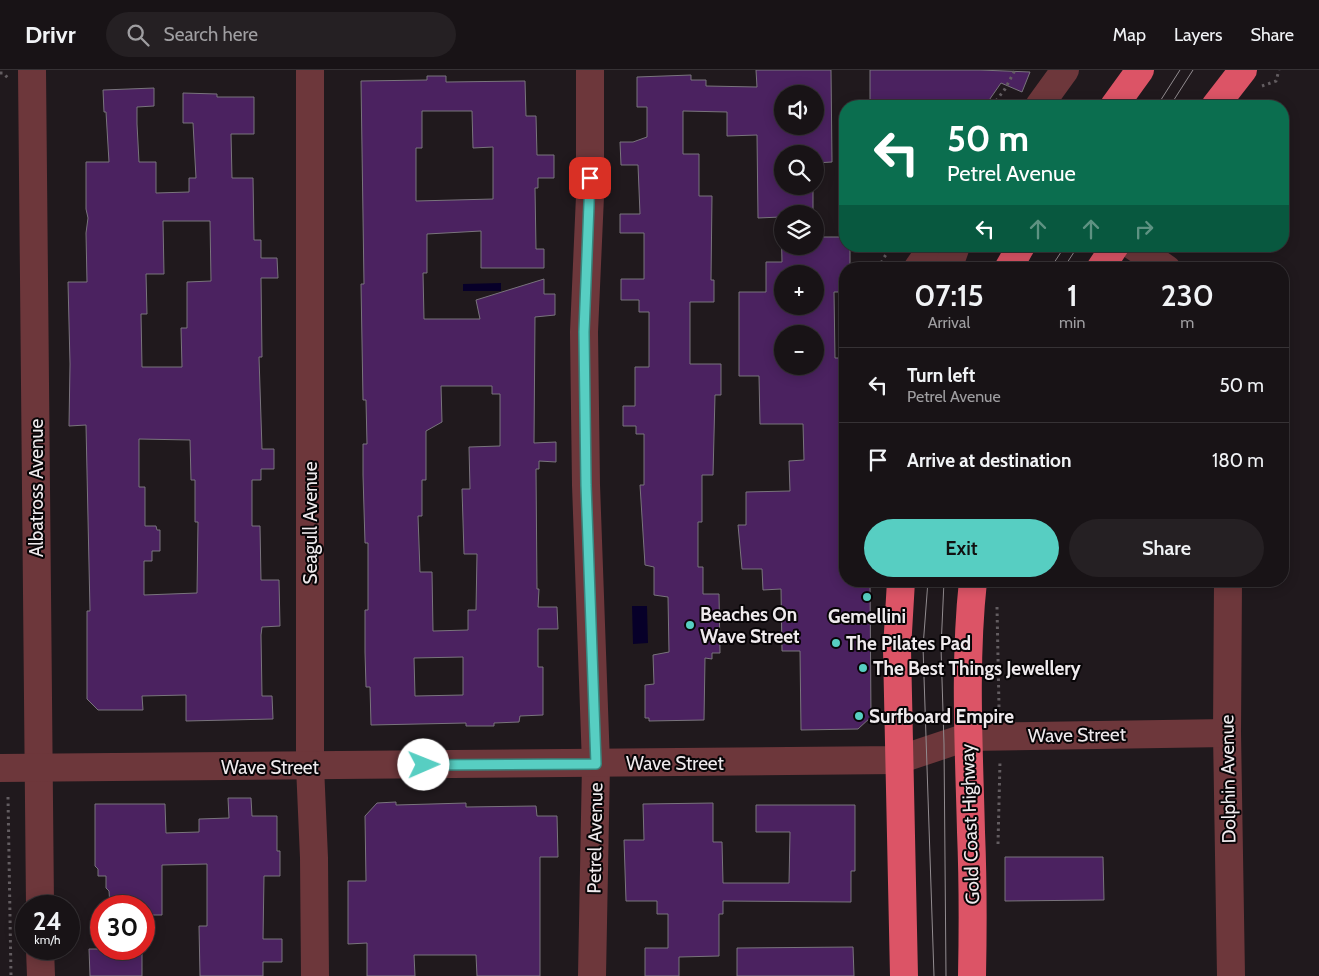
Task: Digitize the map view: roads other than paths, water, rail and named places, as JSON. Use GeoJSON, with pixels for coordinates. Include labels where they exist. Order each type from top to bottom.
{"type":"FeatureCollection","features":[{"type":"Feature","properties":{"kind":"highway"},"geometry":{"type":"LineString","coordinates":[[1118,100],[1140,70]]}},
{"type":"Feature","properties":{"kind":"highway"},"geometry":{"type":"LineString","coordinates":[[1219,100],[1243,70]]}},
{"type":"Feature","properties":{"kind":"highway"},"geometry":{"type":"LineString","coordinates":[[901,587],[896,649],[904,976]]}},
{"type":"Feature","properties":{"kind":"highway","name":"Gold Coast Highway"},"geometry":{"type":"LineString","coordinates":[[972,587],[968,640],[967,737],[972,831],[972,976]]}},
{"type":"Feature","properties":{"kind":"street","name":"Seagull Avenue"},"geometry":{"type":"LineString","coordinates":[[310,70],[310,766],[314,858],[315,976]]}},
{"type":"Feature","properties":{"kind":"street","name":"Petrel Avenue"},"geometry":{"type":"LineString","coordinates":[[590,70],[590,196],[584,332],[586,485],[596,764],[592,976]]}},
{"type":"Feature","properties":{"kind":"street"},"geometry":{"type":"LineString","coordinates":[[1043,100],[1063,71]]}},
{"type":"Feature","properties":{"kind":"street","name":"Albatross Avenue"},"geometry":{"type":"LineString","coordinates":[[20,74],[40,895]]}},
{"type":"Feature","properties":{"kind":"street"},"geometry":{"type":"LineString","coordinates":[[1142,252],[1157,262]]}},
{"type":"Feature","properties":{"kind":"street","name":"Dolphin Avenue"},"geometry":{"type":"LineString","coordinates":[[1228,587],[1227,733],[1231,976]]}},
{"type":"Feature","properties":{"kind":"street","name":"Wave Street"},"geometry":{"type":"LineString","coordinates":[[0,768],[898,760],[967,737],[1227,733]]}},
{"type":"Feature","properties":{"kind":"street"},"geometry":{"type":"LineString","coordinates":[[40,960],[41,976]]}},
{"type":"Feature","properties":{"kind":"tram line"},"geometry":{"type":"LineString","coordinates":[[1161,100],[1180,70]]}},
{"type":"Feature","properties":{"kind":"tram line"},"geometry":{"type":"LineString","coordinates":[[1174,100],[1193,70]]}},
{"type":"Feature","properties":{"kind":"tram line"},"geometry":{"type":"LineString","coordinates":[[1055,262],[1061,252]]}},
{"type":"Feature","properties":{"kind":"tram line"},"geometry":{"type":"LineString","coordinates":[[1068,262],[1074,252]]}},
{"type":"Feature","properties":{"kind":"tram line"},"geometry":{"type":"LineString","coordinates":[[928,587],[923,647],[934,976]]}},
{"type":"Feature","properties":{"kind":"tram line"},"geometry":{"type":"LineString","coordinates":[[944,587],[941,648],[944,744],[946,976]]}},
{"type":"Feature","properties":{"kind":"place","name":"Gemellini"},"geometry":{"type":"Point","coordinates":[867,597]}},
{"type":"Feature","properties":{"kind":"place","name":"Beaches On Wave Street"},"geometry":{"type":"Point","coordinates":[690,625]}},
{"type":"Feature","properties":{"kind":"place","name":"The Pilates Pad"},"geometry":{"type":"Point","coordinates":[836,643]}},
{"type":"Feature","properties":{"kind":"place","name":"The Best Things Jewellery"},"geometry":{"type":"Point","coordinates":[863,668]}},
{"type":"Feature","properties":{"kind":"place","name":"Surfboard Empire"},"geometry":{"type":"Point","coordinates":[859,716]}}]}
